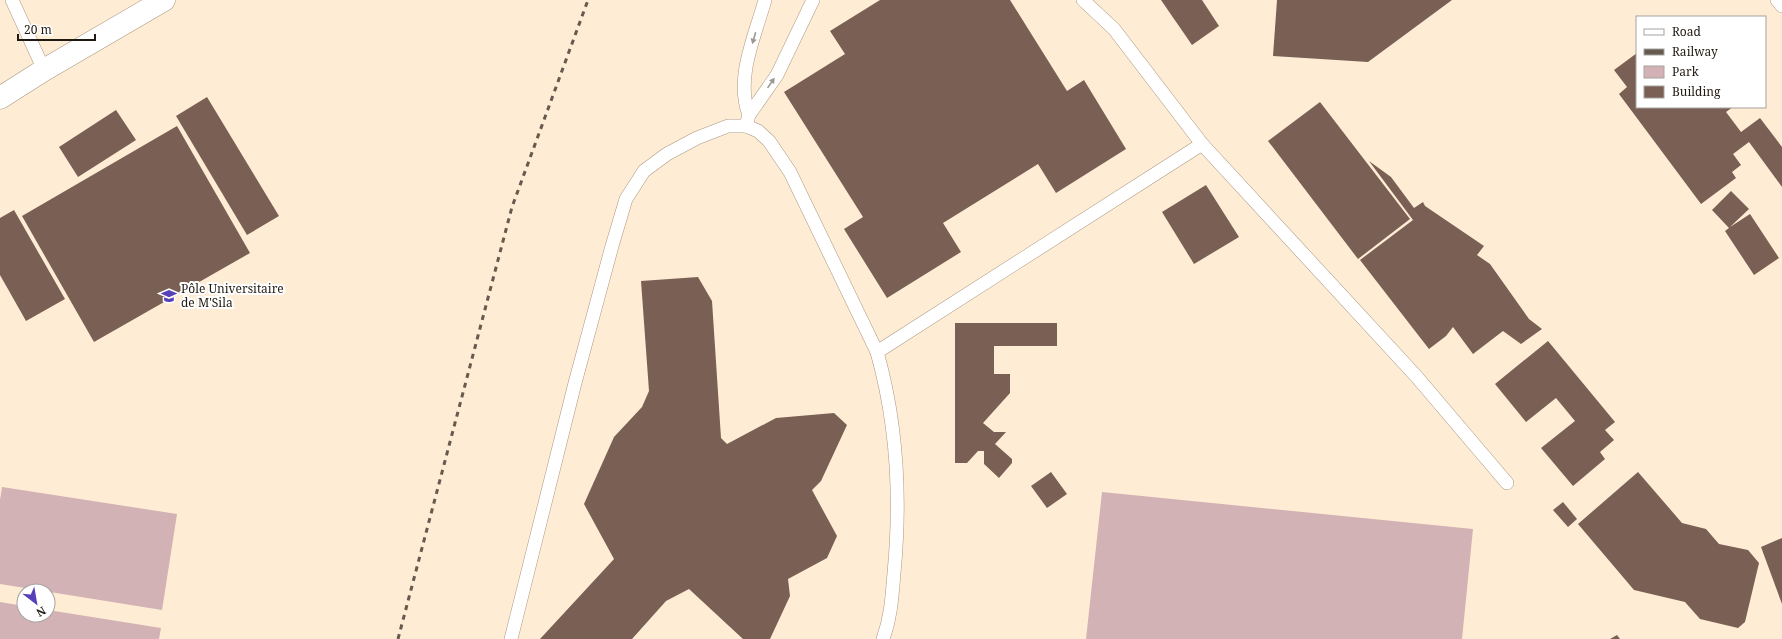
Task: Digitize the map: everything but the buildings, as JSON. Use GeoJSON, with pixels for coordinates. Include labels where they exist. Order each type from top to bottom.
{"type":"FeatureCollection","features":[{"type":"Feature","properties":{"kind":"street"},"geometry":{"type":"LineString","coordinates":[[0,98],[44,70],[164,0]]}},
{"type":"Feature","properties":{"kind":"lane"},"geometry":{"type":"LineString","coordinates":[[12,0],[44,70]]}},
{"type":"Feature","properties":{"kind":"lane"},"geometry":{"type":"LineString","coordinates":[[765,0],[752,46],[743,88],[747,120],[769,141],[790,172],[877,352],[885,382],[897,475],[898,530],[890,621],[882,639]]}},
{"type":"Feature","properties":{"kind":"lane"},"geometry":{"type":"LineString","coordinates":[[511,639],[575,383],[626,199],[644,171],[667,154],[696,138],[747,120],[777,75],[814,0]]}},
{"type":"Feature","properties":{"kind":"lane"},"geometry":{"type":"LineString","coordinates":[[1083,0],[1114,28],[1202,144],[1416,376],[1508,483]]}},
{"type":"Feature","properties":{"kind":"lane"},"geometry":{"type":"LineString","coordinates":[[1777,0],[1782,6]]}},
{"type":"Feature","properties":{"kind":"lane"},"geometry":{"type":"LineString","coordinates":[[877,352],[1202,144]]}},
{"type":"Feature","properties":{"kind":"green space"},"geometry":{"type":"Polygon","coordinates":[[[2,487],[177,514],[162,610],[56,593],[56,583],[16,583],[16,587],[0,584],[0,500],[2,487]]]}},
{"type":"Feature","properties":{"kind":"green space"},"geometry":{"type":"Polygon","coordinates":[[[1102,492],[1473,529],[1462,639],[1086,639],[1102,492]]]}},
{"type":"Feature","properties":{"kind":"green space"},"geometry":{"type":"Polygon","coordinates":[[[0,602],[16,605],[16,623],[56,623],[56,611],[161,628],[159,639],[0,639],[0,602]]]}},
{"type":"Feature","properties":{"kind":"railway"},"geometry":{"type":"LineString","coordinates":[[398,639],[512,207],[588,0]]}},
{"type":"Feature","properties":{"kind":"place","name":"Pôle Universitaire de M'Sila"},"geometry":{"type":"Point","coordinates":[169,296]}}]}
